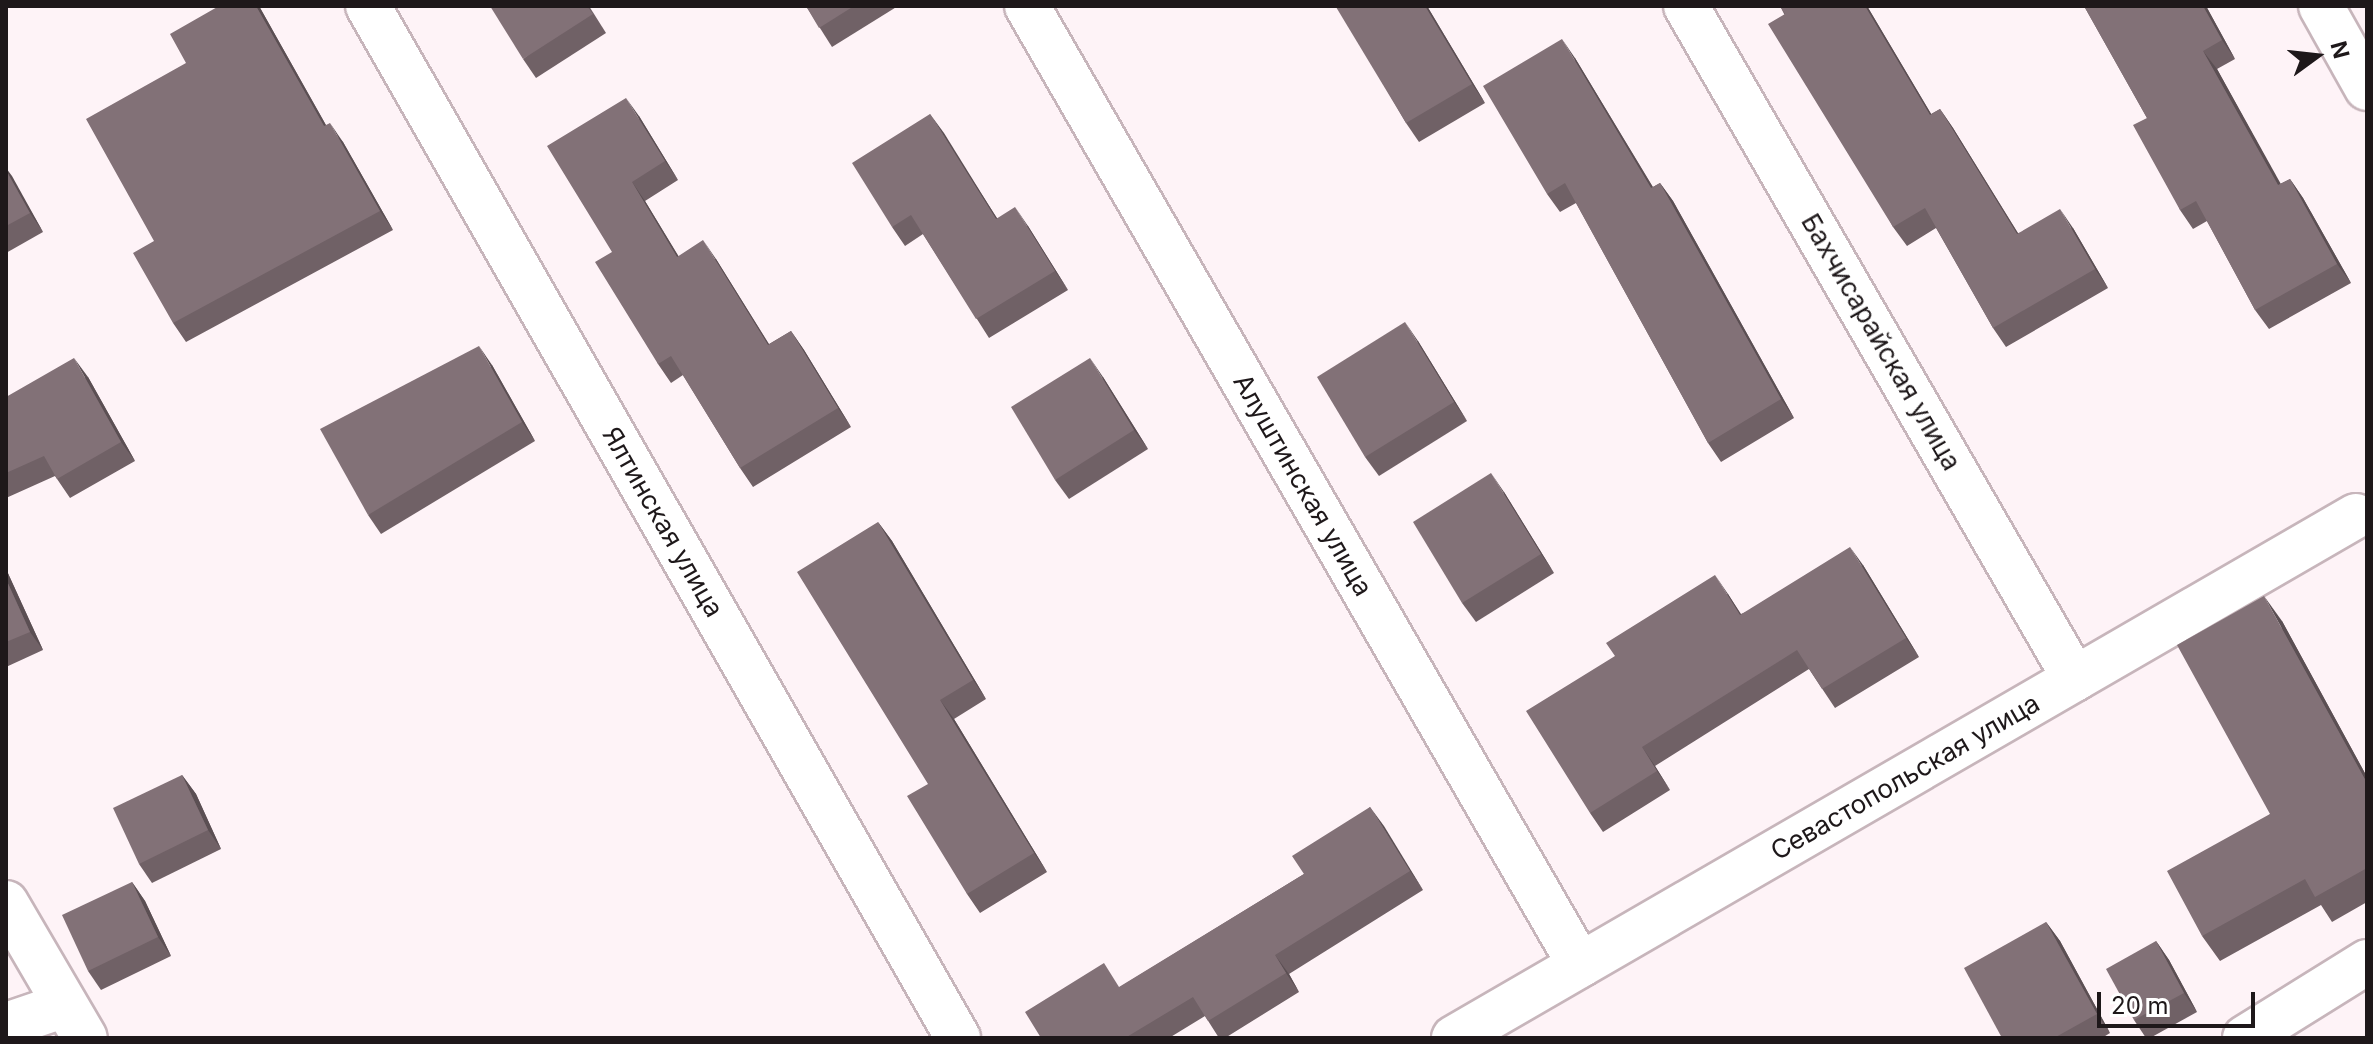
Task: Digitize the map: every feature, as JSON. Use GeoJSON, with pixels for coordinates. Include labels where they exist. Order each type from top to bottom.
{"type":"FeatureCollection","features":[{"type":"Feature","properties":{"kind":"street","name":"Ялтинская улица"},"geometry":{"type":"LineString","coordinates":[[368,6],[958,1038]]}},
{"type":"Feature","properties":{"kind":"street","name":"Алуштинская улица"},"geometry":{"type":"LineString","coordinates":[[1027,6],[1580,965]]}},
{"type":"Feature","properties":{"kind":"street","name":"Бахчисарайская улица"},"geometry":{"type":"LineString","coordinates":[[1686,6],[2075,679]]}},
{"type":"Feature","properties":{"kind":"street"},"geometry":{"type":"LineString","coordinates":[[2321,6],[2367,88]]}},
{"type":"Feature","properties":{"kind":"street","name":"Севастопольская улица"},"geometry":{"type":"LineString","coordinates":[[1454,1038],[2075,679],[2363,521]]}},
{"type":"Feature","properties":{"kind":"street"},"geometry":{"type":"LineString","coordinates":[[6,903],[75,1021],[6,1025]]}},
{"type":"Feature","properties":{"kind":"street"},"geometry":{"type":"LineString","coordinates":[[2245,1038],[2367,962]]}},
{"type":"Feature","properties":{"kind":"building"},"geometry":{"type":"Polygon","coordinates":[[[219,6],[256,6],[324,126],[330,123],[380,211],[173,323],[133,253],[154,241],[86,119],[186,63],[170,34],[219,6]]]}},
{"type":"Feature","properties":{"kind":"building"},"geometry":{"type":"Polygon","coordinates":[[[490,6],[587,6],[593,14],[523,59],[490,6]]]}},
{"type":"Feature","properties":{"kind":"building"},"geometry":{"type":"Polygon","coordinates":[[[806,6],[854,6],[819,28],[806,6]]]}},
{"type":"Feature","properties":{"kind":"building"},"geometry":{"type":"Polygon","coordinates":[[[1338,6],[1425,6],[1472,84],[1406,123],[1338,6]]]}},
{"type":"Feature","properties":{"kind":"building"},"geometry":{"type":"Polygon","coordinates":[[[1780,6],[1865,6],[1930,115],[1940,109],[2017,234],[2060,209],[2095,269],[1993,328],[1925,208],[1893,227],[1768,24],[1785,14],[1780,6]]]}},
{"type":"Feature","properties":{"kind":"building"},"geometry":{"type":"Polygon","coordinates":[[[2084,6],[2203,6],[2222,40],[2203,51],[2278,185],[2290,179],[2337,264],[2255,310],[2196,201],[2180,210],[2133,125],[2147,118],[2084,6]]]}},
{"type":"Feature","properties":{"kind":"building"},"geometry":{"type":"Polygon","coordinates":[[[1562,39],[1651,188],[1660,183],[1781,399],[1708,443],[1565,183],[1547,194],[1483,86],[1562,39]]]}},
{"type":"Feature","properties":{"kind":"building"},"geometry":{"type":"Polygon","coordinates":[[[626,98],[665,161],[632,182],[677,257],[703,240],[768,345],[791,331],[838,408],[740,468],[671,356],[658,364],[595,262],[612,252],[547,146],[626,98]]]}},
{"type":"Feature","properties":{"kind":"building"},"geometry":{"type":"Polygon","coordinates":[[[930,114],[996,219],[1015,207],[1055,271],[976,319],[911,215],[892,227],[852,163],[930,114]]]}},
{"type":"Feature","properties":{"kind":"building"},"geometry":{"type":"Polygon","coordinates":[[[6,170],[30,213],[6,226],[6,170]]]}},
{"type":"Feature","properties":{"kind":"building"},"geometry":{"type":"Polygon","coordinates":[[[1405,322],[1454,402],[1365,457],[1317,377],[1405,322]]]}},
{"type":"Feature","properties":{"kind":"building"},"geometry":{"type":"Polygon","coordinates":[[[479,346],[522,422],[368,515],[320,429],[479,346]]]}},
{"type":"Feature","properties":{"kind":"building"},"geometry":{"type":"Polygon","coordinates":[[[74,358],[121,442],[57,479],[44,456],[6,473],[6,397],[74,358]]]}},
{"type":"Feature","properties":{"kind":"building"},"geometry":{"type":"Polygon","coordinates":[[[1090,358],[1134,430],[1055,480],[1011,407],[1090,358]]]}},
{"type":"Feature","properties":{"kind":"building"},"geometry":{"type":"Polygon","coordinates":[[[1491,473],[1541,554],[1462,603],[1413,522],[1491,473]]]}},
{"type":"Feature","properties":{"kind":"building"},"geometry":{"type":"Polygon","coordinates":[[[878,522],[973,680],[940,700],[1034,853],[967,894],[907,796],[928,784],[797,572],[878,522]]]}},
{"type":"Feature","properties":{"kind":"building"},"geometry":{"type":"Polygon","coordinates":[[[1850,547],[1906,638],[1822,689],[1797,650],[1642,747],[1657,771],[1590,813],[1526,711],[1615,656],[1606,643],[1715,575],[1740,615],[1850,547]]]}},
{"type":"Feature","properties":{"kind":"building"},"geometry":{"type":"Polygon","coordinates":[[[6,579],[30,632],[6,642],[6,579]]]}},
{"type":"Feature","properties":{"kind":"building"},"geometry":{"type":"Polygon","coordinates":[[[2264,596],[2367,783],[2367,868],[2315,897],[2305,879],[2202,936],[2167,871],[2270,814],[2177,645],[2264,596]]]}},
{"type":"Feature","properties":{"kind":"building"},"geometry":{"type":"Polygon","coordinates":[[[182,775],[208,830],[139,864],[113,808],[182,775]]]}},
{"type":"Feature","properties":{"kind":"building"},"geometry":{"type":"Polygon","coordinates":[[[1370,807],[1410,871],[1275,955],[1286,973],[1208,1021],[1193,997],[1125,1038],[1041,1038],[1025,1012],[1104,963],[1119,987],[1304,874],[1292,856],[1370,807]]]}},
{"type":"Feature","properties":{"kind":"building"},"geometry":{"type":"Polygon","coordinates":[[[132,882],[158,937],[88,971],[62,915],[132,882]]]}},
{"type":"Feature","properties":{"kind":"building"},"geometry":{"type":"Polygon","coordinates":[[[2046,922],[2097,1014],[2054,1038],[2002,1038],[1964,968],[2046,922]]]}},
{"type":"Feature","properties":{"kind":"building"},"geometry":{"type":"Polygon","coordinates":[[[2156,941],[2184,993],[2134,1020],[2106,969],[2156,941]]]}}]}
